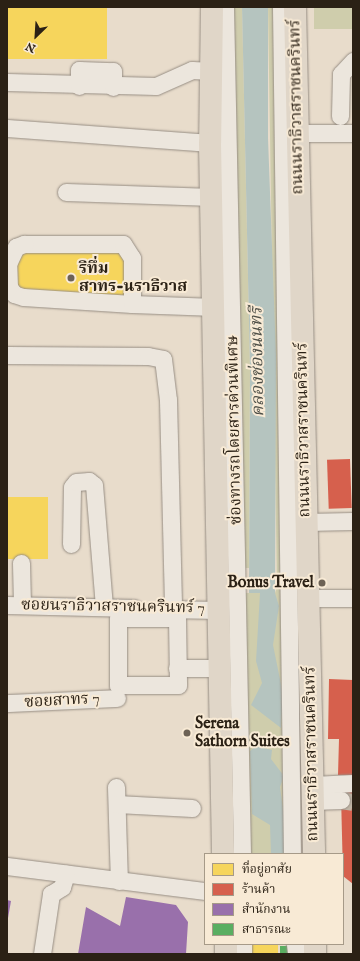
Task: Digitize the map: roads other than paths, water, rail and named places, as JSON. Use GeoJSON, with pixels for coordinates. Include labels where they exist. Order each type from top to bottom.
{"type":"FeatureCollection","features":[{"type":"Feature","properties":{"kind":"main road"},"geometry":{"type":"LineString","coordinates":[[212,7],[210,143],[215,307],[218,610],[223,853]]}},
{"type":"Feature","properties":{"kind":"main road","name":"ถนนนราธิวาสราชนครินทร์"},"geometry":{"type":"LineString","coordinates":[[295,7],[314,853]]}},
{"type":"Feature","properties":{"kind":"street","name":"ช่องทางรถโดยสารด่วนพิเศษ"},"geometry":{"type":"LineString","coordinates":[[225,7],[242,853]]}},
{"type":"Feature","properties":{"kind":"street"},"geometry":{"type":"LineString","coordinates":[[281,7],[292,853]]}},
{"type":"Feature","properties":{"kind":"street"},"geometry":{"type":"LineString","coordinates":[[340,116],[342,74],[353,61]]}},
{"type":"Feature","properties":{"kind":"street"},"geometry":{"type":"LineString","coordinates":[[7,82],[79,86],[156,86],[192,70],[212,71]]}},
{"type":"Feature","properties":{"kind":"street"},"geometry":{"type":"LineString","coordinates":[[7,128],[210,143]]}},
{"type":"Feature","properties":{"kind":"street"},"geometry":{"type":"LineString","coordinates":[[297,133],[353,133]]}},
{"type":"Feature","properties":{"kind":"street"},"geometry":{"type":"LineString","coordinates":[[66,192],[212,196]]}},
{"type":"Feature","properties":{"kind":"street"},"geometry":{"type":"LineString","coordinates":[[132,304],[132,258],[123,244],[24,244],[11,254],[9,287],[23,297],[132,304],[215,307]]}},
{"type":"Feature","properties":{"kind":"street"},"geometry":{"type":"LineString","coordinates":[[7,355],[148,356],[163,359],[168,400],[173,609]]}},
{"type":"Feature","properties":{"kind":"street"},"geometry":{"type":"LineString","coordinates":[[71,544],[72,487],[76,482],[89,481],[94,485],[104,607]]}},
{"type":"Feature","properties":{"kind":"street"},"geometry":{"type":"LineString","coordinates":[[306,522],[353,521]]}},
{"type":"Feature","properties":{"kind":"street"},"geometry":{"type":"LineString","coordinates":[[14,605],[21,563]]}},
{"type":"Feature","properties":{"kind":"street"},"geometry":{"type":"LineString","coordinates":[[308,598],[353,598]]}},
{"type":"Feature","properties":{"kind":"street","name":"ซอยนราธิวาสราชนครินทร์ 7"},"geometry":{"type":"LineString","coordinates":[[14,605],[218,610]]}},
{"type":"Feature","properties":{"kind":"street"},"geometry":{"type":"LineString","coordinates":[[118,618],[177,618],[177,668],[178,685],[118,685],[118,618]]}},
{"type":"Feature","properties":{"kind":"street"},"geometry":{"type":"LineString","coordinates":[[177,668],[219,668]]}},
{"type":"Feature","properties":{"kind":"street","name":"ซอยสาทร 7"},"geometry":{"type":"LineString","coordinates":[[7,703],[117,698]]}},
{"type":"Feature","properties":{"kind":"street"},"geometry":{"type":"LineString","coordinates":[[313,793],[353,783]]}},
{"type":"Feature","properties":{"kind":"street"},"geometry":{"type":"LineString","coordinates":[[116,787],[119,881]]}},
{"type":"Feature","properties":{"kind":"street"},"geometry":{"type":"LineString","coordinates":[[313,793],[341,800]]}},
{"type":"Feature","properties":{"kind":"street"},"geometry":{"type":"LineString","coordinates":[[117,804],[192,808]]}},
{"type":"Feature","properties":{"kind":"street"},"geometry":{"type":"LineString","coordinates":[[7,866],[204,892]]}},
{"type":"Feature","properties":{"kind":"street"},"geometry":{"type":"LineString","coordinates":[[42,954],[50,894],[62,887],[66,874]]}},
{"type":"Feature","properties":{"kind":"water","name":"คลองช่องนนทรี"},"geometry":{"type":"Polygon","coordinates":[[[242,7],[268,7],[268,138],[276,355],[275,593],[279,606],[273,645],[283,694],[281,728],[251,705],[262,683],[256,661],[260,593],[249,593],[250,368],[242,7]]]}},
{"type":"Feature","properties":{"kind":"water"},"geometry":{"type":"Polygon","coordinates":[[[256,746],[272,750],[271,759],[284,776],[280,787],[289,853],[271,853],[270,825],[252,814],[250,751],[256,746]]]}},
{"type":"Feature","properties":{"kind":"tunnel"},"geometry":{"type":"LineString","coordinates":[[341,800],[353,802]]}},
{"type":"Feature","properties":{"kind":"place","name":"ริทึ่ม สาทร-นราธิวาส"},"geometry":{"type":"Point","coordinates":[71,278]}},
{"type":"Feature","properties":{"kind":"place","name":"Bonus Travel"},"geometry":{"type":"Point","coordinates":[322,583]}},
{"type":"Feature","properties":{"kind":"place","name":"Serena Sathorn Suites"},"geometry":{"type":"Point","coordinates":[187,733]}}]}
